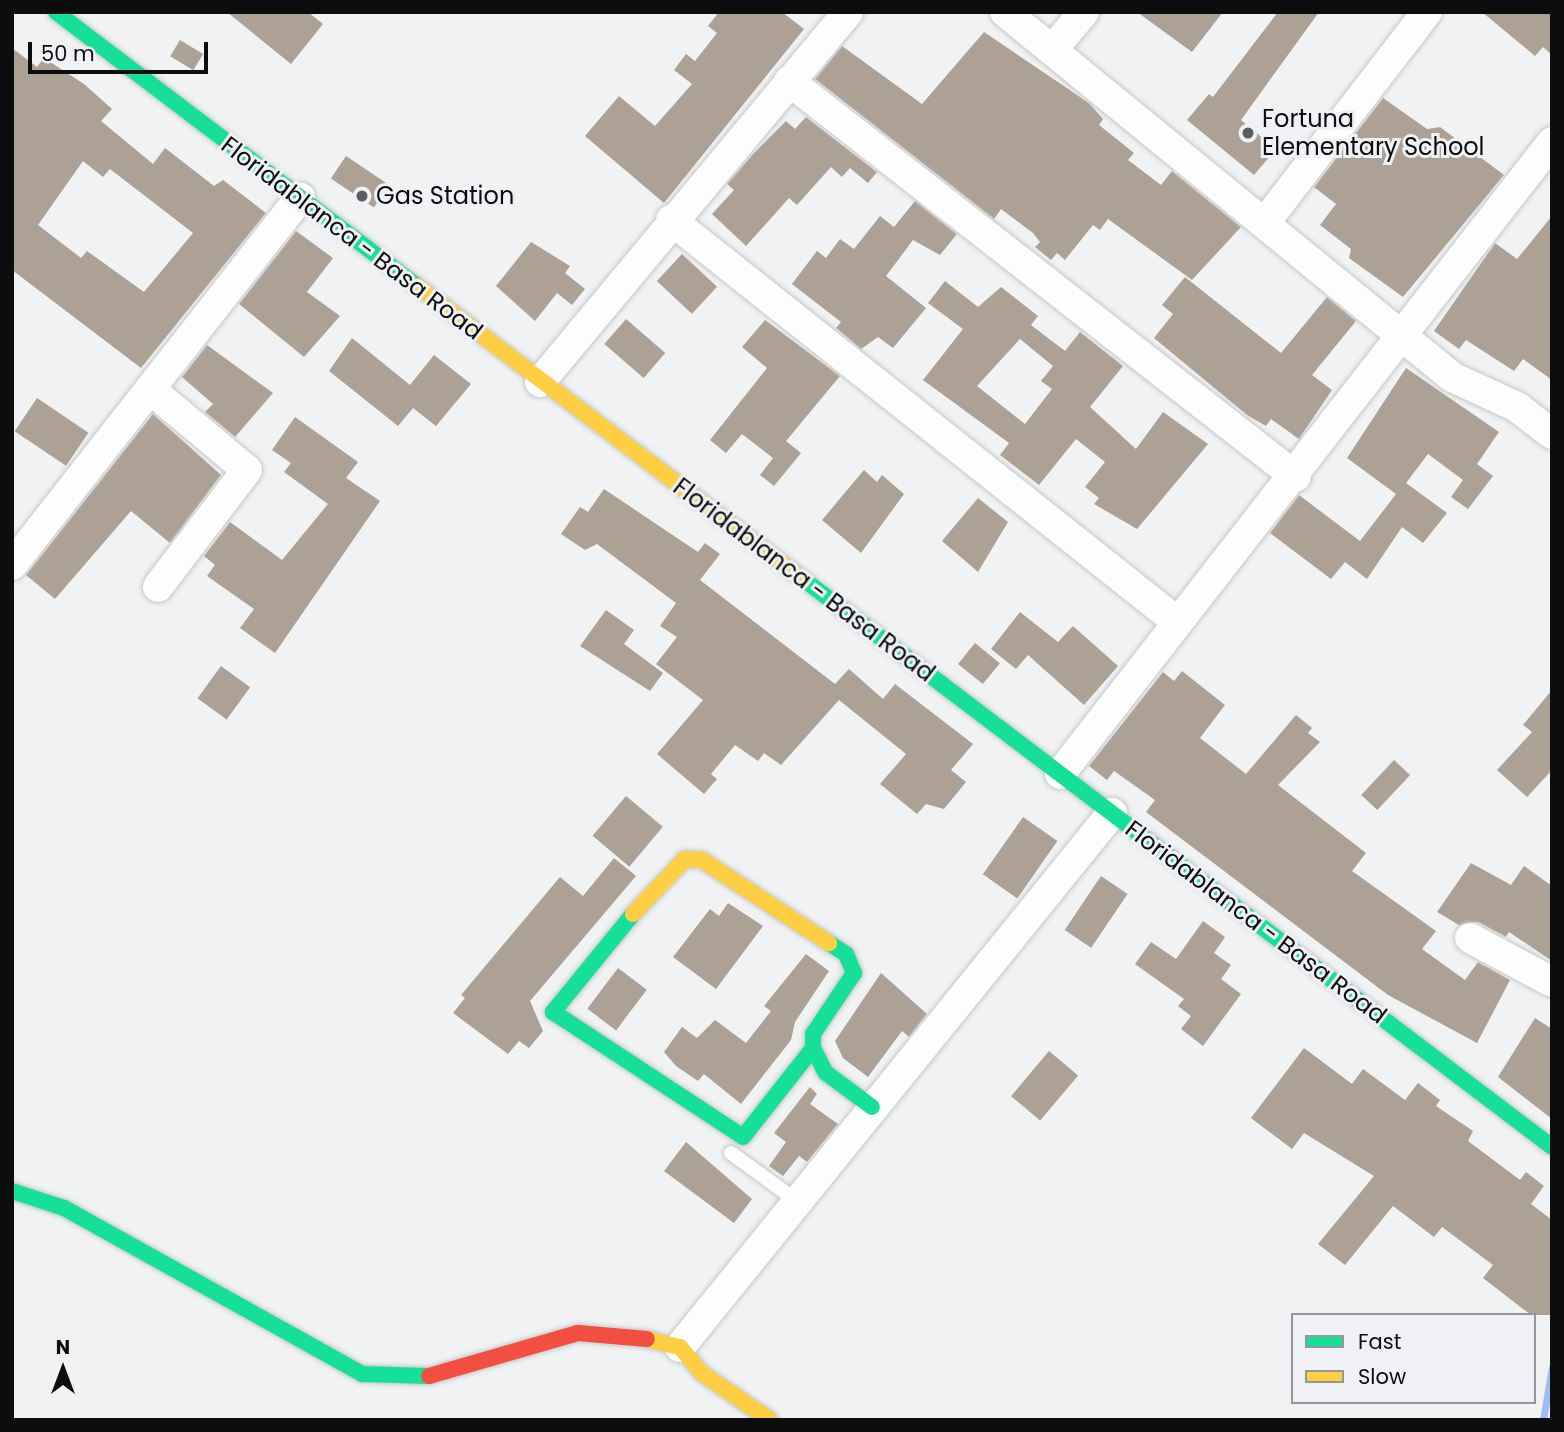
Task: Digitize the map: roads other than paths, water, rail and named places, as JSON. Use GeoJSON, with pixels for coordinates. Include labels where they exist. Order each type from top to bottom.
{"type":"FeatureCollection","features":[{"type":"Feature","properties":{"kind":"main road","name":"Floridablanca - Basa Road"},"geometry":{"type":"LineString","coordinates":[[57,12],[540,382],[1552,1147]]}},
{"type":"Feature","properties":{"kind":"main road"},"geometry":{"type":"LineString","coordinates":[[813,1048],[743,1137],[553,1012],[666,874],[685,859],[702,860],[846,954],[854,973],[813,1034],[813,1048],[827,1073],[872,1107]]}},
{"type":"Feature","properties":{"kind":"main road"},"geometry":{"type":"LineString","coordinates":[[12,1191],[64,1208],[362,1374],[400,1380],[450,1373],[578,1333],[680,1347],[703,1374],[758,1416]]}},
{"type":"Feature","properties":{"kind":"street"},"geometry":{"type":"LineString","coordinates":[[540,382],[671,220],[848,12]]}},
{"type":"Feature","properties":{"kind":"street"},"geometry":{"type":"LineString","coordinates":[[1005,12],[1266,221],[1452,377],[1517,407],[1552,434]]}},
{"type":"Feature","properties":{"kind":"street"},"geometry":{"type":"LineString","coordinates":[[1053,49],[1084,12]]}},
{"type":"Feature","properties":{"kind":"street"},"geometry":{"type":"LineString","coordinates":[[1266,221],[1427,12]]}},
{"type":"Feature","properties":{"kind":"street"},"geometry":{"type":"LineString","coordinates":[[789,81],[1296,477]]}},
{"type":"Feature","properties":{"kind":"street"},"geometry":{"type":"LineString","coordinates":[[1060,774],[1175,620],[1296,477],[1552,142]]}},
{"type":"Feature","properties":{"kind":"street"},"geometry":{"type":"LineString","coordinates":[[12,565],[300,198]]}},
{"type":"Feature","properties":{"kind":"street"},"geometry":{"type":"LineString","coordinates":[[671,220],[1175,620]]}},
{"type":"Feature","properties":{"kind":"street"},"geometry":{"type":"LineString","coordinates":[[150,389],[247,470],[158,587]]}},
{"type":"Feature","properties":{"kind":"street"},"geometry":{"type":"LineString","coordinates":[[680,1347],[1112,813]]}},
{"type":"Feature","properties":{"kind":"street"},"geometry":{"type":"LineString","coordinates":[[1470,938],[1552,982]]}},
{"type":"Feature","properties":{"kind":"lane"},"geometry":{"type":"LineString","coordinates":[[731,1153],[797,1201]]}},
{"type":"Feature","properties":{"kind":"waterway"},"geometry":{"type":"LineString","coordinates":[[1543,1420],[1552,1367]]}},
{"type":"Feature","properties":{"kind":"place","name":"Fortuna Elementary School"},"geometry":{"type":"Point","coordinates":[1248,133]}},
{"type":"Feature","properties":{"kind":"place","name":"Gas Station"},"geometry":{"type":"Point","coordinates":[362,196]}}]}
